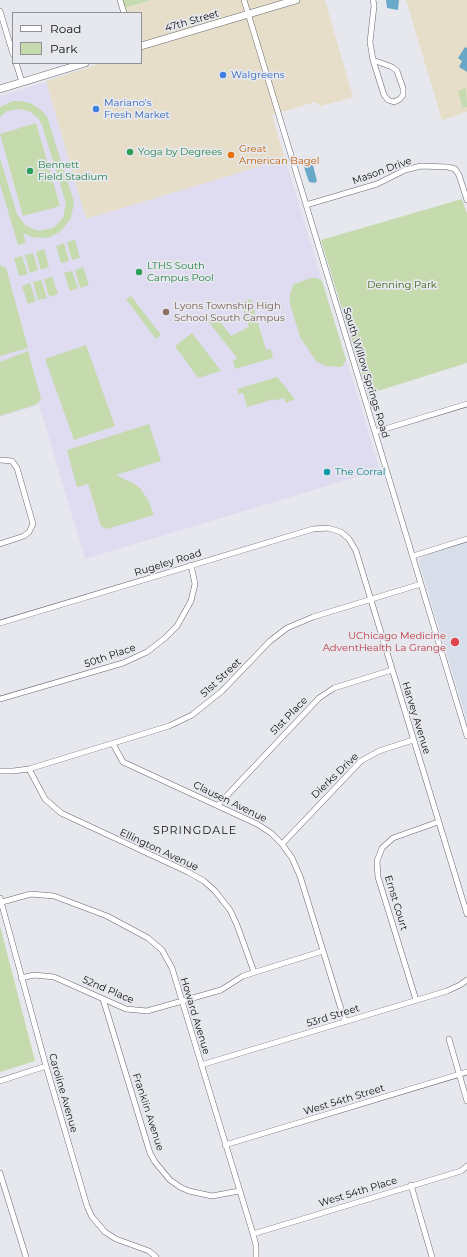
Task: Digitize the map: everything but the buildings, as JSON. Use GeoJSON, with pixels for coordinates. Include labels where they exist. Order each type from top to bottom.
{"type":"FeatureCollection","features":[{"type":"Feature","properties":{"kind":"main road","name":"47th Street"},"geometry":{"type":"LineString","coordinates":[[142,46],[296,0]]}},
{"type":"Feature","properties":{"kind":"main road"},"geometry":{"type":"LineString","coordinates":[[0,88],[83,64]]}},
{"type":"Feature","properties":{"kind":"street"},"geometry":{"type":"LineString","coordinates":[[120,0],[124,12]]}},
{"type":"Feature","properties":{"kind":"street","name":"South Willow Springs Road"},"geometry":{"type":"LineString","coordinates":[[244,0],[467,736]]}},
{"type":"Feature","properties":{"kind":"street"},"geometry":{"type":"LineString","coordinates":[[373,0],[374,6],[370,42],[373,60],[384,95],[388,100],[394,102],[400,99],[403,95],[403,88],[397,71],[392,67],[373,60]]}},
{"type":"Feature","properties":{"kind":"street"},"geometry":{"type":"LineString","coordinates":[[0,11],[12,51]]}},
{"type":"Feature","properties":{"kind":"street"},"geometry":{"type":"LineString","coordinates":[[16,64],[22,82]]}},
{"type":"Feature","properties":{"kind":"street","name":"Mason Drive"},"geometry":{"type":"LineString","coordinates":[[306,205],[377,184],[405,170],[421,166],[448,167],[455,169],[460,175],[467,200]]}},
{"type":"Feature","properties":{"kind":"street"},"geometry":{"type":"LineString","coordinates":[[375,432],[467,404]]}},
{"type":"Feature","properties":{"kind":"street"},"geometry":{"type":"LineString","coordinates":[[0,460],[12,461],[17,468],[33,524],[29,532],[24,536],[0,544]]}},
{"type":"Feature","properties":{"kind":"street","name":"Rugeley Road"},"geometry":{"type":"LineString","coordinates":[[0,623],[313,529],[328,528],[341,532]]}},
{"type":"Feature","properties":{"kind":"street","name":"Harvey Avenue"},"geometry":{"type":"LineString","coordinates":[[341,532],[353,545],[438,822],[465,898],[467,914]]}},
{"type":"Feature","properties":{"kind":"street"},"geometry":{"type":"LineString","coordinates":[[412,556],[467,539]]}},
{"type":"Feature","properties":{"kind":"street","name":"50th Place"},"geometry":{"type":"LineString","coordinates":[[0,699],[123,663],[148,652],[177,626],[191,602],[196,584],[192,565]]}},
{"type":"Feature","properties":{"kind":"street","name":"51st Street"},"geometry":{"type":"LineString","coordinates":[[0,771],[14,772],[169,726],[192,715],[222,691],[270,641],[286,628],[313,617],[421,584]]}},
{"type":"Feature","properties":{"kind":"street","name":"51st Place"},"geometry":{"type":"LineString","coordinates":[[218,805],[319,698],[339,687],[392,670]]}},
{"type":"Feature","properties":{"kind":"street","name":"Dierks Drive"},"geometry":{"type":"LineString","coordinates":[[282,844],[362,761],[379,751],[413,740]]}},
{"type":"Feature","properties":{"kind":"street","name":"Clausen Avenue"},"geometry":{"type":"LineString","coordinates":[[112,744],[123,762],[256,824],[271,834],[282,844],[292,858],[300,876],[345,1022]]}},
{"type":"Feature","properties":{"kind":"street","name":"Ellington Avenue"},"geometry":{"type":"LineString","coordinates":[[29,768],[45,799],[60,813],[188,872],[215,891],[230,910],[238,925],[254,972]]}},
{"type":"Feature","properties":{"kind":"street","name":"Ernst Court"},"geometry":{"type":"LineString","coordinates":[[416,1000],[378,878],[377,861],[382,848],[393,838],[438,822]]}},
{"type":"Feature","properties":{"kind":"street","name":"Howard Avenue"},"geometry":{"type":"LineString","coordinates":[[1,900],[31,894],[54,896],[107,916],[148,938],[157,944],[168,959],[253,1234],[256,1245],[256,1257]]}},
{"type":"Feature","properties":{"kind":"street","name":"Caroline Avenue"},"geometry":{"type":"LineString","coordinates":[[1,900],[21,978],[87,1206],[92,1217],[105,1232],[116,1239],[149,1251],[156,1257]]}},
{"type":"Feature","properties":{"kind":"street","name":"52nd Place"},"geometry":{"type":"LineString","coordinates":[[21,978],[34,975],[54,977],[126,1009],[138,1011],[158,1009],[221,990],[243,976],[323,951]]}},
{"type":"Feature","properties":{"kind":"street","name":"53rd Street"},"geometry":{"type":"LineString","coordinates":[[201,1065],[454,988],[467,980]]}},
{"type":"Feature","properties":{"kind":"street","name":"Franklin Avenue"},"geometry":{"type":"LineString","coordinates":[[103,999],[150,1152],[158,1166],[170,1180],[180,1187],[199,1194],[212,1196],[239,1191]]}},
{"type":"Feature","properties":{"kind":"street"},"geometry":{"type":"LineString","coordinates":[[449,1039],[467,1101]]}},
{"type":"Feature","properties":{"kind":"street"},"geometry":{"type":"LineString","coordinates":[[0,1081],[46,1066]]}},
{"type":"Feature","properties":{"kind":"street","name":"West 54th Street"},"geometry":{"type":"LineString","coordinates":[[225,1145],[467,1072]]}},
{"type":"Feature","properties":{"kind":"street","name":"West 54th Place"},"geometry":{"type":"LineString","coordinates":[[253,1234],[461,1171],[467,1166]]}},
{"type":"Feature","properties":{"kind":"street"},"geometry":{"type":"LineString","coordinates":[[0,1173],[26,1257]]}},
{"type":"Feature","properties":{"kind":"street"},"geometry":{"type":"LineString","coordinates":[[411,1185],[432,1257]]}},
{"type":"Feature","properties":{"kind":"shaded area"},"geometry":{"type":"Polygon","coordinates":[[[151,0],[325,0],[353,97],[321,106],[315,102],[272,115],[285,159],[86,219],[46,81],[99,64],[142,64],[142,12],[122,12],[124,8],[151,0]]]}},
{"type":"Feature","properties":{"kind":"shaded area"},"geometry":{"type":"Polygon","coordinates":[[[406,0],[467,0],[467,112],[442,120],[406,0]]]}},
{"type":"Feature","properties":{"kind":"shaded area","name":"Lyons Township High School South Campus"},"geometry":{"type":"Polygon","coordinates":[[[46,82],[86,219],[285,159],[380,470],[85,559],[39,405],[0,417],[0,96],[46,82]]]}},
{"type":"Feature","properties":{"kind":"shaded area","name":"UChicago Medicine AdventHealth La Grange"},"geometry":{"type":"Polygon","coordinates":[[[467,543],[467,721],[419,561],[424,556],[467,543]]]}},
{"type":"Feature","properties":{"kind":"green space"},"geometry":{"type":"Polygon","coordinates":[[[122,0],[151,0],[124,8],[122,0]]]}},
{"type":"Feature","properties":{"kind":"green space"},"geometry":{"type":"Polygon","coordinates":[[[466,88],[467,107],[463,108],[458,91],[466,88]]]}},
{"type":"Feature","properties":{"kind":"green space"},"geometry":{"type":"Polygon","coordinates":[[[13,101],[22,101],[32,104],[41,110],[47,117],[74,202],[71,218],[61,231],[50,237],[43,238],[32,237],[23,233],[26,243],[18,245],[0,184],[0,158],[17,214],[25,225],[38,231],[53,228],[63,218],[66,203],[42,125],[38,118],[29,111],[18,109],[7,111],[0,117],[0,107],[13,101]]]}},
{"type":"Feature","properties":{"kind":"green space","name":"Bennett Field Stadium"},"geometry":{"type":"Polygon","coordinates":[[[36,123],[60,206],[23,216],[0,134],[36,123]]]}},
{"type":"Feature","properties":{"kind":"green space","name":"Denning Park"},"geometry":{"type":"Polygon","coordinates":[[[462,199],[467,214],[467,363],[368,394],[321,240],[462,199]]]}},
{"type":"Feature","properties":{"kind":"green space"},"geometry":{"type":"Polygon","coordinates":[[[75,240],[80,258],[72,260],[67,242],[75,240]]]}},
{"type":"Feature","properties":{"kind":"green space"},"geometry":{"type":"Polygon","coordinates":[[[64,243],[69,261],[61,263],[56,246],[64,243]]]}},
{"type":"Feature","properties":{"kind":"green space"},"geometry":{"type":"Polygon","coordinates":[[[44,249],[49,267],[41,270],[36,252],[44,249]]]}},
{"type":"Feature","properties":{"kind":"green space"},"geometry":{"type":"Polygon","coordinates":[[[33,253],[38,270],[30,273],[25,255],[33,253]]]}},
{"type":"Feature","properties":{"kind":"green space"},"geometry":{"type":"Polygon","coordinates":[[[22,256],[28,274],[19,276],[14,258],[22,256]]]}},
{"type":"Feature","properties":{"kind":"green space"},"geometry":{"type":"Polygon","coordinates":[[[0,265],[6,268],[28,348],[0,356],[0,265]]]}},
{"type":"Feature","properties":{"kind":"green space"},"geometry":{"type":"Polygon","coordinates":[[[83,267],[89,285],[80,288],[75,270],[83,267]]]}},
{"type":"Feature","properties":{"kind":"green space"},"geometry":{"type":"Polygon","coordinates":[[[72,271],[78,288],[70,291],[64,273],[72,271]]]}},
{"type":"Feature","properties":{"kind":"green space"},"geometry":{"type":"Polygon","coordinates":[[[52,277],[58,294],[49,297],[44,279],[52,277]]]}},
{"type":"Feature","properties":{"kind":"green space"},"geometry":{"type":"Polygon","coordinates":[[[310,278],[317,278],[322,281],[346,360],[342,367],[325,366],[316,361],[300,337],[290,304],[290,294],[293,285],[310,278]]]}},
{"type":"Feature","properties":{"kind":"green space"},"geometry":{"type":"Polygon","coordinates":[[[41,280],[47,298],[38,300],[33,282],[41,280]]]}},
{"type":"Feature","properties":{"kind":"green space"},"geometry":{"type":"Polygon","coordinates":[[[30,283],[36,301],[28,304],[22,286],[30,283]]]}},
{"type":"Feature","properties":{"kind":"green space"},"geometry":{"type":"Polygon","coordinates":[[[131,296],[161,335],[156,339],[126,299],[131,296]]]}},
{"type":"Feature","properties":{"kind":"green space"},"geometry":{"type":"Polygon","coordinates":[[[251,299],[266,350],[271,349],[273,358],[235,369],[233,361],[237,358],[208,321],[216,316],[231,336],[249,327],[241,303],[251,299]]]}},
{"type":"Feature","properties":{"kind":"green space"},"geometry":{"type":"Polygon","coordinates":[[[192,333],[221,371],[198,378],[175,346],[192,333]]]}},
{"type":"Feature","properties":{"kind":"green space"},"geometry":{"type":"Polygon","coordinates":[[[86,345],[115,426],[74,440],[45,359],[86,345]]]}},
{"type":"Feature","properties":{"kind":"green space"},"geometry":{"type":"Polygon","coordinates":[[[28,351],[41,399],[37,404],[0,416],[0,362],[28,351]]]}},
{"type":"Feature","properties":{"kind":"green space"},"geometry":{"type":"Polygon","coordinates":[[[277,377],[295,399],[286,403],[284,398],[274,401],[274,399],[247,407],[243,393],[239,394],[237,389],[277,377]]]}},
{"type":"Feature","properties":{"kind":"green space"},"geometry":{"type":"Polygon","coordinates":[[[149,424],[161,461],[116,475],[140,488],[148,500],[154,515],[106,529],[101,526],[88,484],[77,487],[67,450],[149,424]]]}},
{"type":"Feature","properties":{"kind":"green space"},"geometry":{"type":"Polygon","coordinates":[[[0,926],[35,1061],[0,1072],[0,926]]]}},
{"type":"Feature","properties":{"kind":"water"},"geometry":{"type":"Polygon","coordinates":[[[386,0],[399,0],[398,10],[387,8],[386,0]]]}},
{"type":"Feature","properties":{"kind":"water"},"geometry":{"type":"Polygon","coordinates":[[[465,47],[467,48],[467,72],[459,67],[462,61],[458,58],[465,47]]]}},
{"type":"Feature","properties":{"kind":"water"},"geometry":{"type":"Polygon","coordinates":[[[303,164],[313,165],[317,181],[315,183],[309,182],[303,164]]]}},
{"type":"Feature","properties":{"kind":"place","name":"Walgreens"},"geometry":{"type":"Point","coordinates":[223,75]}},
{"type":"Feature","properties":{"kind":"place","name":"Mariano's Fresh Market"},"geometry":{"type":"Point","coordinates":[96,109]}},
{"type":"Feature","properties":{"kind":"place","name":"Yoga by Degrees"},"geometry":{"type":"Point","coordinates":[130,152]}},
{"type":"Feature","properties":{"kind":"place","name":"Great American Bagel"},"geometry":{"type":"Point","coordinates":[231,155]}},
{"type":"Feature","properties":{"kind":"place","name":"Bennett Field Stadium"},"geometry":{"type":"Point","coordinates":[30,171]}},
{"type":"Feature","properties":{"kind":"place","name":"LTHS South Campus Pool"},"geometry":{"type":"Point","coordinates":[139,272]}},
{"type":"Feature","properties":{"kind":"place","name":"Lyons Township High School South Campus"},"geometry":{"type":"Point","coordinates":[166,312]}},
{"type":"Feature","properties":{"kind":"place","name":"The Corral"},"geometry":{"type":"Point","coordinates":[327,472]}},
{"type":"Feature","properties":{"kind":"place","name":"UChicago Medicine AdventHealth La Grange"},"geometry":{"type":"Point","coordinates":[455,642]}},
{"type":"Feature","properties":{"kind":"district","name":"SPRINGDALE"},"geometry":{"type":"Point","coordinates":[195,831]}}]}
